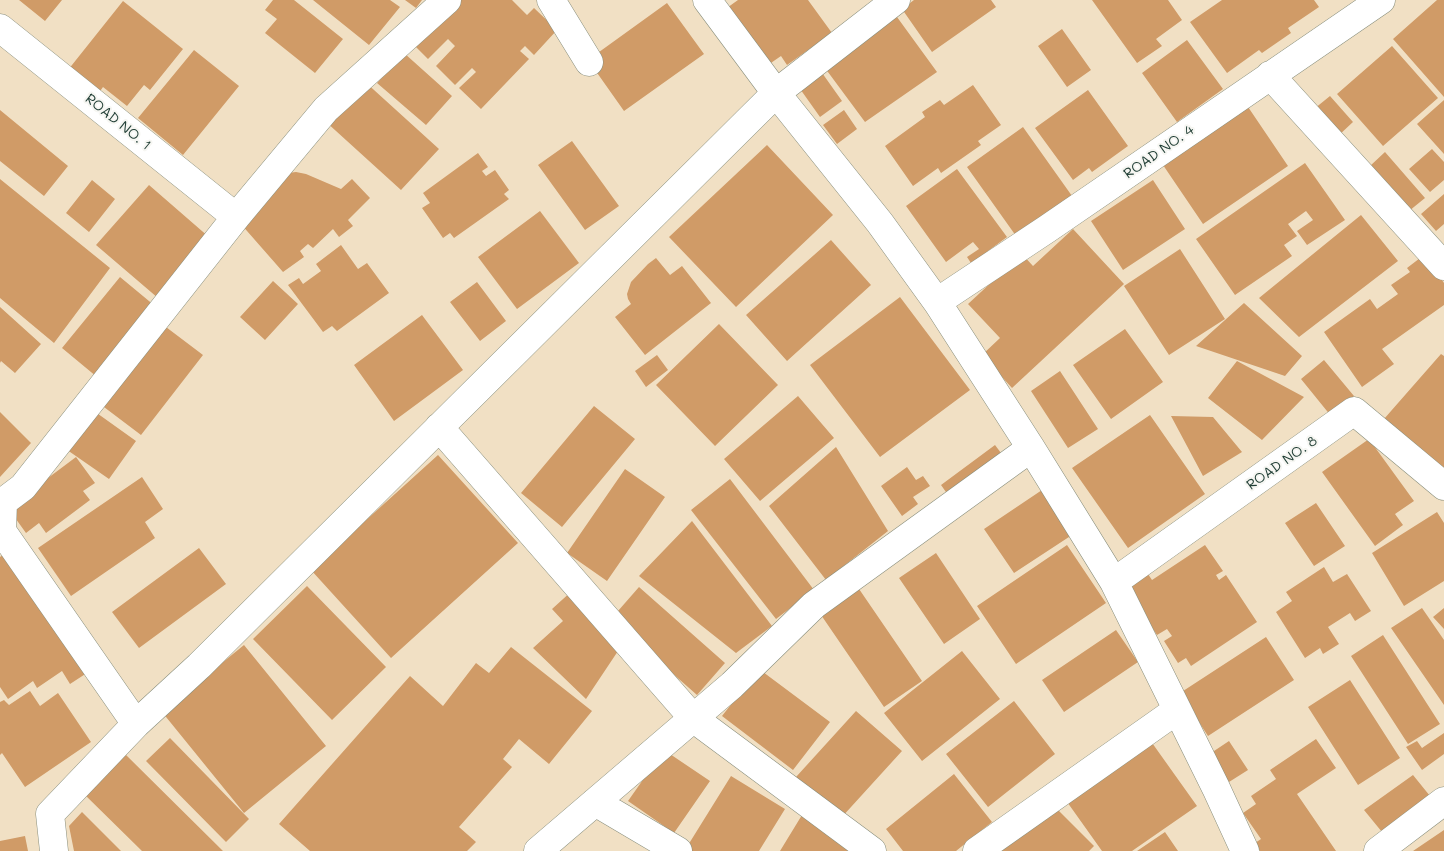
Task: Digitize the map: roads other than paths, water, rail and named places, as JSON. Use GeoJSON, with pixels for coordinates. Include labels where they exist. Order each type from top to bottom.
{"type":"FeatureCollection","features":[{"type":"Feature","properties":{"kind":"street"},"geometry":{"type":"LineString","coordinates":[[136,724],[2,531],[2,502],[23,487],[236,217],[326,110],[447,0]]}},
{"type":"Feature","properties":{"kind":"street"},"geometry":{"type":"LineString","coordinates":[[552,0],[589,62]]}},
{"type":"Feature","properties":{"kind":"street"},"geometry":{"type":"LineString","coordinates":[[707,0],[776,93],[880,223],[937,302],[1031,448],[1114,582],[1216,788],[1245,851]]}},
{"type":"Feature","properties":{"kind":"street"},"geometry":{"type":"LineString","coordinates":[[54,851],[50,814],[136,724],[198,666],[776,93],[896,0]]}},
{"type":"Feature","properties":{"kind":"street","name":"ROAD NO. 4"},"geometry":{"type":"LineString","coordinates":[[937,302],[1047,229],[1381,0]]}},
{"type":"Feature","properties":{"kind":"street","name":"ROAD NO. 1"},"geometry":{"type":"LineString","coordinates":[[0,28],[236,217]]}},
{"type":"Feature","properties":{"kind":"street"},"geometry":{"type":"LineString","coordinates":[[1270,75],[1444,266]]}},
{"type":"Feature","properties":{"kind":"street","name":"ROAD NO. 8"},"geometry":{"type":"LineString","coordinates":[[1114,582],[1354,411],[1444,486]]}},
{"type":"Feature","properties":{"kind":"street"},"geometry":{"type":"LineString","coordinates":[[439,427],[693,718],[872,851]]}},
{"type":"Feature","properties":{"kind":"street"},"geometry":{"type":"LineString","coordinates":[[538,851],[732,685],[814,605],[1031,448]]}},
{"type":"Feature","properties":{"kind":"street"},"geometry":{"type":"LineString","coordinates":[[977,851],[1177,710]]}},
{"type":"Feature","properties":{"kind":"street"},"geometry":{"type":"LineString","coordinates":[[595,802],[678,851]]}},
{"type":"Feature","properties":{"kind":"street"},"geometry":{"type":"LineString","coordinates":[[1378,851],[1444,802]]}}]}
